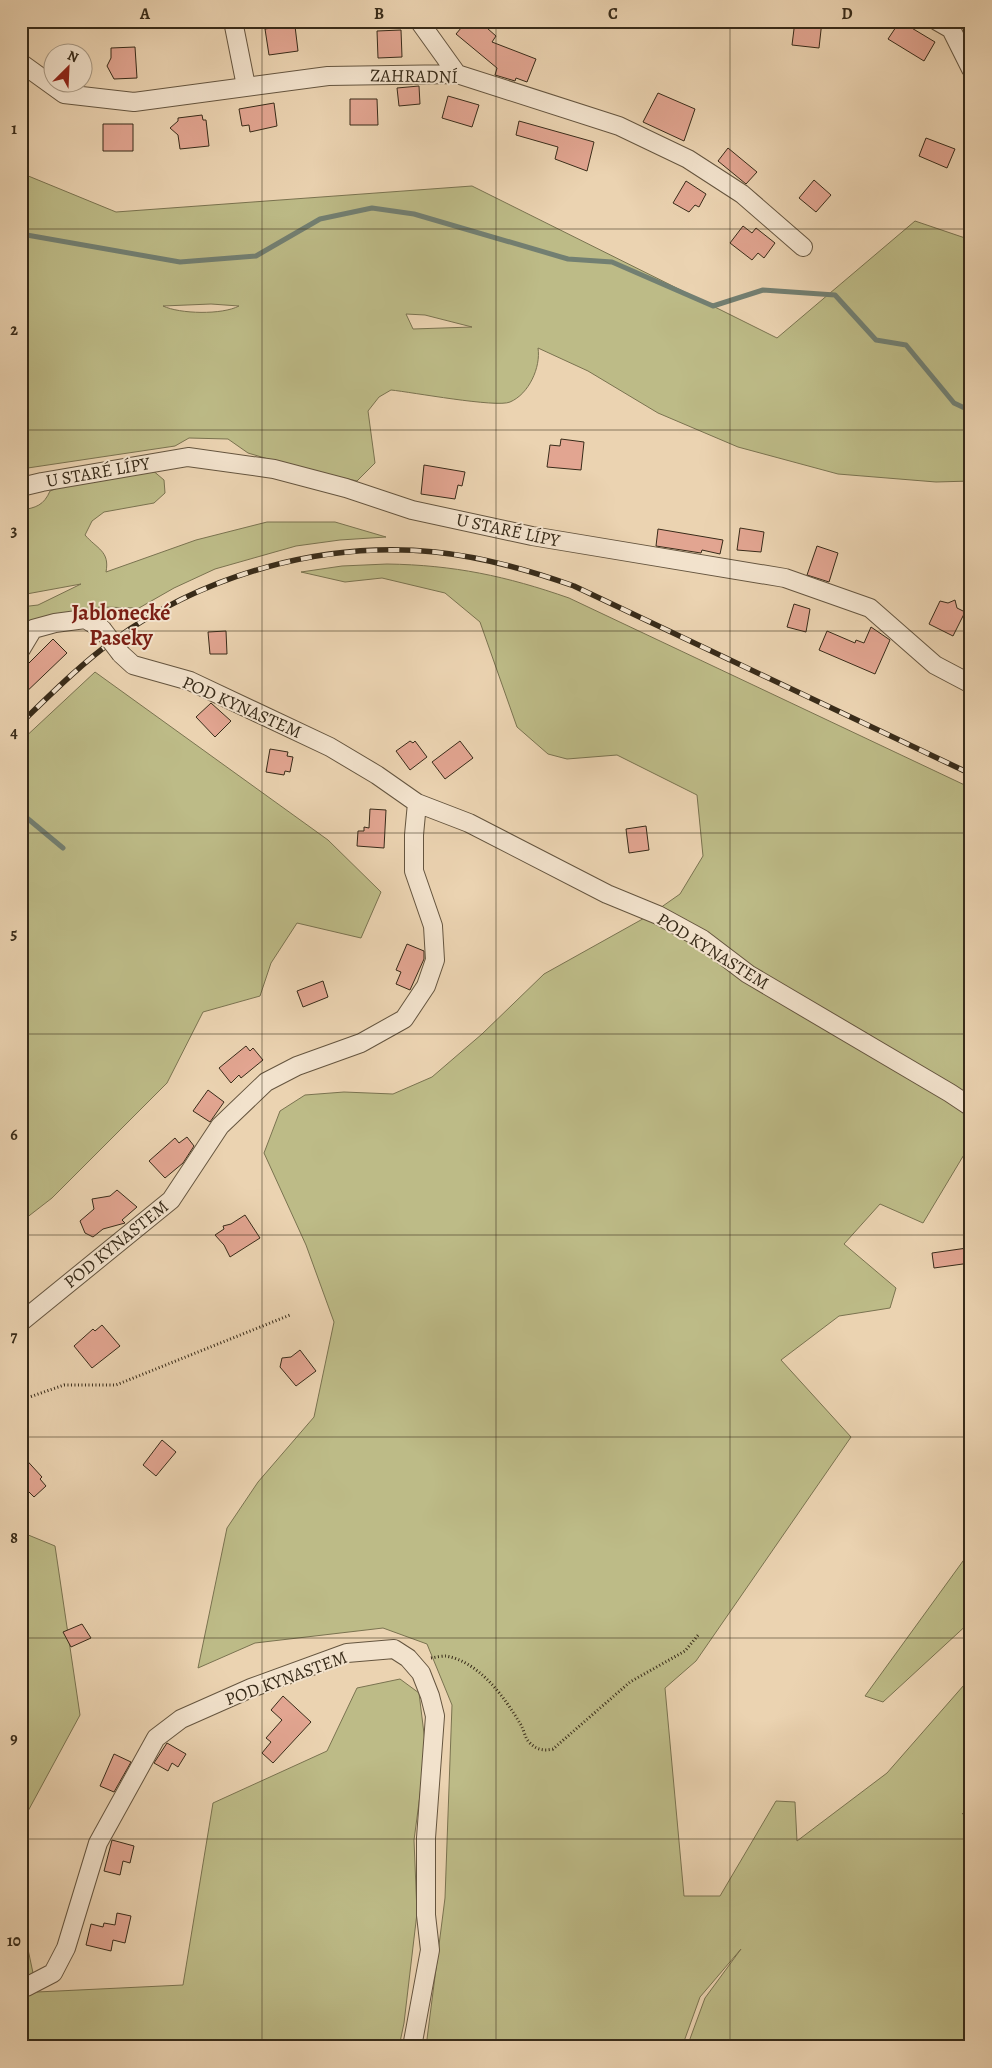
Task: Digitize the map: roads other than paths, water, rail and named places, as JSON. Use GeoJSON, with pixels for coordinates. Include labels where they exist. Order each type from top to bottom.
{"type":"FeatureCollection","features":[{"type":"Feature","properties":{"kind":"street"},"geometry":{"type":"LineString","coordinates":[[233,21],[246,86]]}},
{"type":"Feature","properties":{"kind":"street"},"geometry":{"type":"LineString","coordinates":[[419,21],[457,74]]}},
{"type":"Feature","properties":{"kind":"street"},"geometry":{"type":"LineString","coordinates":[[937,21],[952,29],[971,69]]}},
{"type":"Feature","properties":{"kind":"street","name":"ZAHRADNÍ"},"geometry":{"type":"LineString","coordinates":[[21,63],[64,94],[134,102],[328,76],[457,74],[619,126],[688,159],[742,194],[804,247]]}},
{"type":"Feature","properties":{"kind":"street","name":"U STARÉ LÍPY"},"geometry":{"type":"LineString","coordinates":[[21,487],[188,457],[274,469],[346,488],[412,510],[532,536],[785,578],[870,608],[935,665],[971,684]]}},
{"type":"Feature","properties":{"kind":"street","name":"POD KYNASTEM"},"geometry":{"type":"LineString","coordinates":[[21,649],[33,629],[55,622],[86,619],[102,629],[133,666],[190,681],[330,747],[377,775],[417,803],[469,823],[607,894],[658,915],[702,939],[748,974],[971,1107]]}},
{"type":"Feature","properties":{"kind":"street","name":"POD KYNASTEM"},"geometry":{"type":"LineString","coordinates":[[21,1322],[171,1200],[220,1126],[266,1082],[297,1066],[361,1043],[404,1019],[426,986],[435,960],[433,926],[414,870],[414,835],[417,803]]}},
{"type":"Feature","properties":{"kind":"street","name":"POD KYNASTEM"},"geometry":{"type":"LineString","coordinates":[[21,1988],[53,1973],[66,1948],[98,1843],[156,1738],[181,1719],[251,1688],[348,1653],[394,1649],[408,1658],[421,1673],[435,1716],[426,1838],[426,1915],[430,1950],[412,2047]]}},
{"type":"Feature","properties":{"kind":"waterway"},"geometry":{"type":"LineString","coordinates":[[21,234],[180,262],[256,256],[320,219],[372,208],[414,214],[568,259],[612,262],[713,306],[763,290],[835,295],[876,340],[906,345],[954,403],[971,411]]}},
{"type":"Feature","properties":{"kind":"waterway"},"geometry":{"type":"LineString","coordinates":[[21,813],[63,848]]}},
{"type":"Feature","properties":{"kind":"railway"},"geometry":{"type":"LineString","coordinates":[[21,723],[78,669],[114,640],[149,617],[187,597],[226,580],[267,567],[308,558],[350,552],[393,550],[435,552],[471,557],[506,565],[574,586],[971,774]]}},
{"type":"Feature","properties":{"kind":"district","name":"Jablonecké Paseky"},"geometry":{"type":"Point","coordinates":[121,624]}}]}
